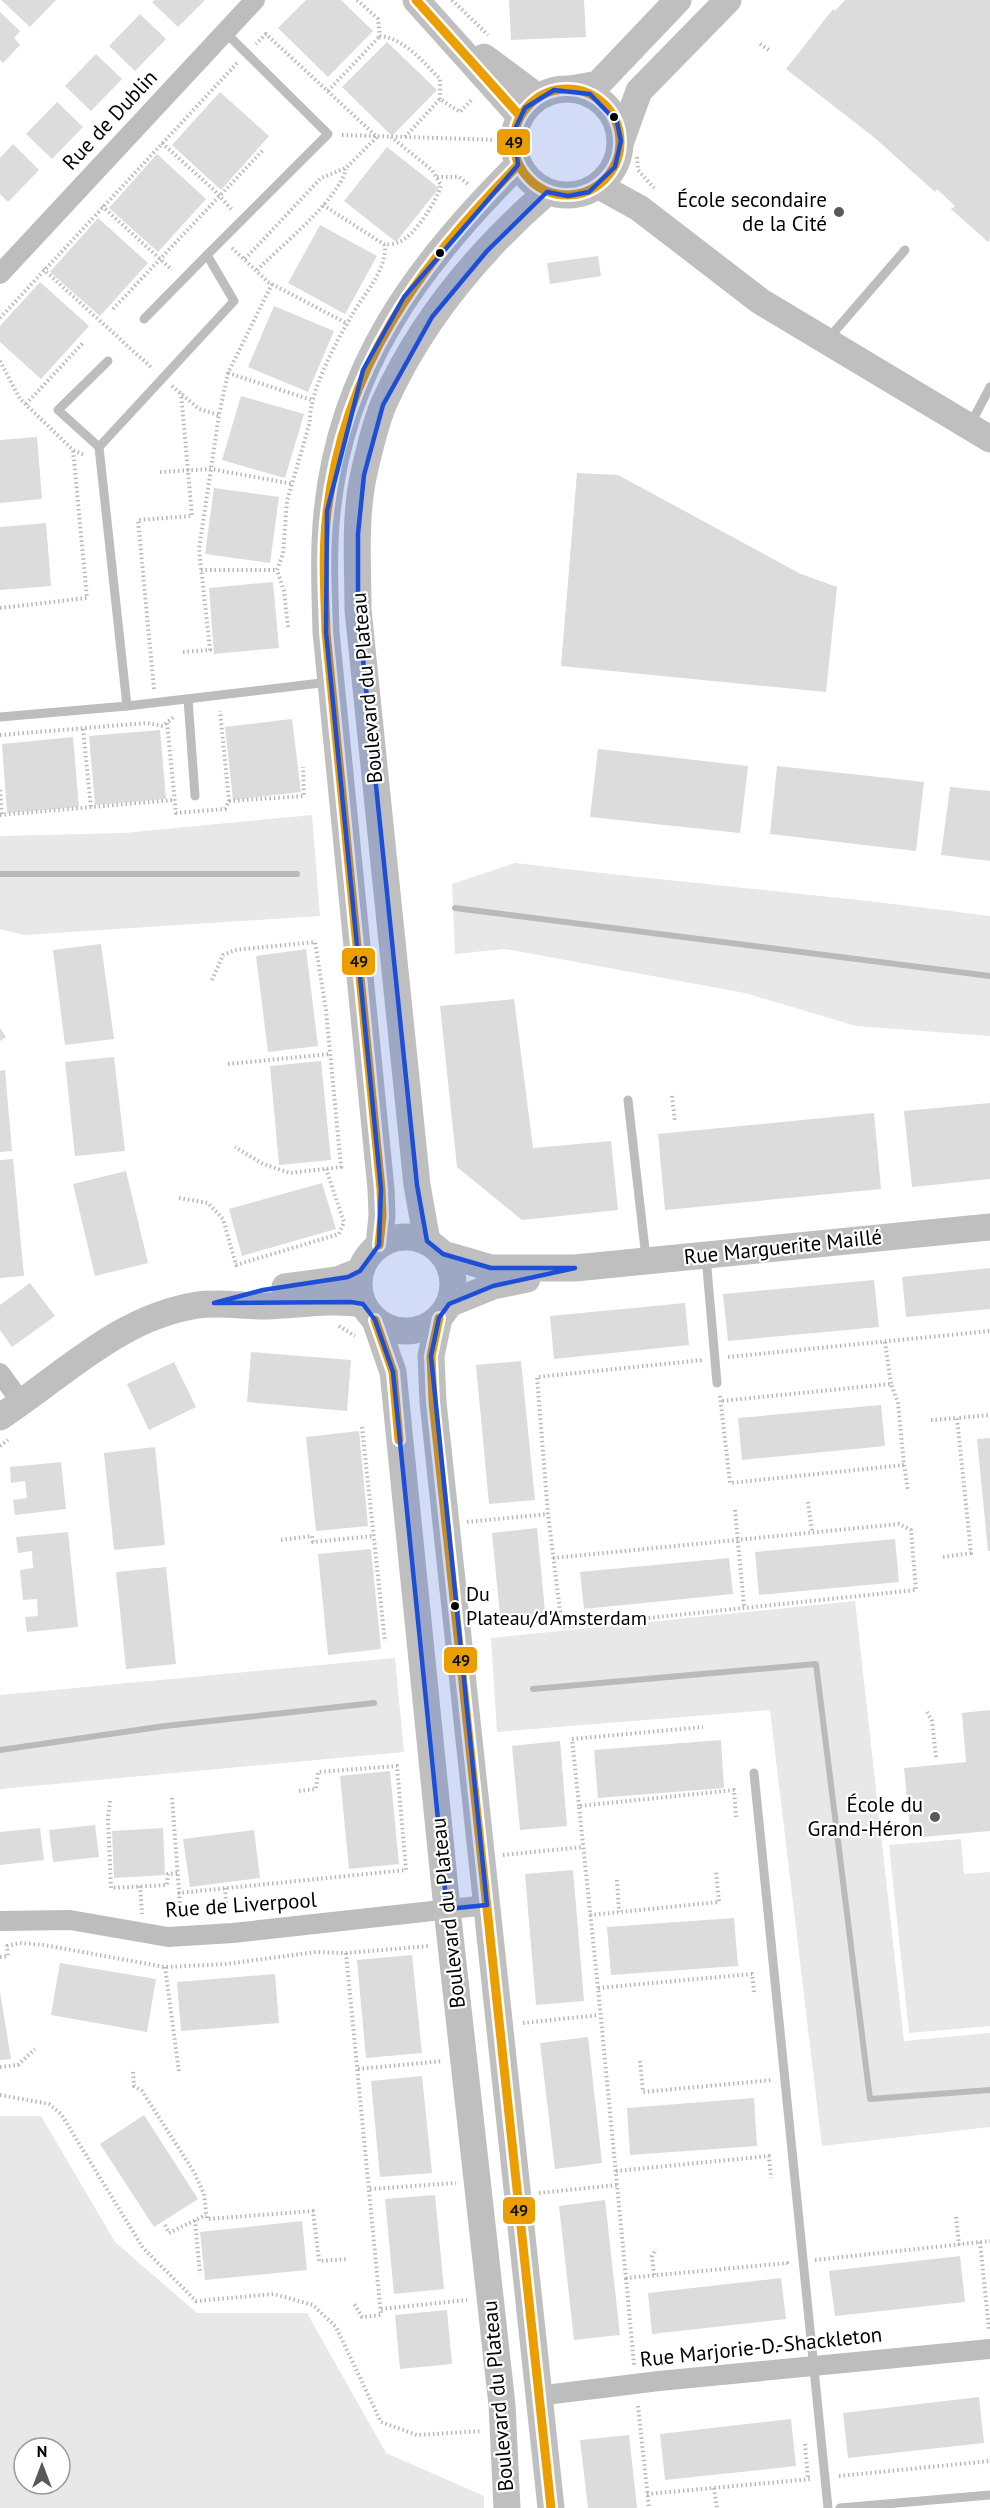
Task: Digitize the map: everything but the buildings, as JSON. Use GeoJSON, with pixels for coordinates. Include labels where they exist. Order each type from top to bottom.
{"type":"FeatureCollection","features":[{"type":"Feature","properties":{"kind":"main road"},"geometry":{"type":"LineString","coordinates":[[416,0],[499,70],[529,106]]}},
{"type":"Feature","properties":{"kind":"main road"},"geometry":{"type":"LineString","coordinates":[[678,0],[598,84],[554,90],[529,106],[514,140],[518,165],[530,181],[547,192],[568,196],[589,192],[618,161],[639,91],[728,0]]}},
{"type":"Feature","properties":{"kind":"main road"},"geometry":{"type":"LineString","coordinates":[[571,89],[590,94],[606,105],[617,122],[618,161],[639,208],[760,301],[979,433]]}},
{"type":"Feature","properties":{"kind":"main road","name":"Boulevard du Plateau"},"geometry":{"type":"LineString","coordinates":[[379,1245],[381,1189],[325,621],[324,555],[327,511],[348,417],[363,370],[404,297],[469,217],[518,165]]}},
{"type":"Feature","properties":{"kind":"main road","name":"Boulevard du Plateau"},"geometry":{"type":"LineString","coordinates":[[435,1248],[422,1225],[417,1185],[358,610],[358,534],[364,475],[383,405],[407,358],[432,317],[521,214],[547,192]]}},
{"type":"Feature","properties":{"kind":"main road","name":"Rue Marguerite Maillé"},"geometry":{"type":"LineString","coordinates":[[435,1248],[491,1268],[575,1268],[990,1227]]}},
{"type":"Feature","properties":{"kind":"main road"},"geometry":{"type":"LineString","coordinates":[[214,1304],[254,1306],[339,1301],[365,1321],[390,1329],[407,1332],[424,1328],[444,1311],[453,1287],[451,1270],[435,1248],[411,1237],[394,1238],[379,1245],[367,1256],[358,1282],[365,1321]]}},
{"type":"Feature","properties":{"kind":"main road","name":"Rue Marguerite Maillé"},"geometry":{"type":"LineString","coordinates":[[444,1311],[493,1286],[575,1268]]}},
{"type":"Feature","properties":{"kind":"main road"},"geometry":{"type":"LineString","coordinates":[[12,1418],[104,1342],[131,1326],[175,1309],[214,1304],[263,1290],[337,1280],[360,1271]]}},
{"type":"Feature","properties":{"kind":"main road","name":"Boulevard du Plateau"},"geometry":{"type":"LineString","coordinates":[[444,1311],[431,1356],[433,1402],[550,2508]]}},
{"type":"Feature","properties":{"kind":"main road","name":"Boulevard du Plateau"},"geometry":{"type":"LineString","coordinates":[[365,1321],[393,1372],[447,1909],[503,2430],[507,2508]]}},
{"type":"Feature","properties":{"kind":"street","name":"Rue de Dublin"},"geometry":{"type":"LineString","coordinates":[[0,274],[255,0]]}},
{"type":"Feature","properties":{"kind":"street"},"geometry":{"type":"LineString","coordinates":[[0,1373],[12,1418]]}},
{"type":"Feature","properties":{"kind":"street","name":"Rue de Liverpool"},"geometry":{"type":"LineString","coordinates":[[0,1920],[70,1920],[168,1937],[233,1933],[487,1905]]}},
{"type":"Feature","properties":{"kind":"street","name":"Rue Marjorie-D.-Shackleton"},"geometry":{"type":"LineString","coordinates":[[537,2396],[813,2366],[989,2339]]}},
{"type":"Feature","properties":{"kind":"lane"},"geometry":{"type":"LineString","coordinates":[[144,319],[328,134],[225,32]]}},
{"type":"Feature","properties":{"kind":"lane"},"geometry":{"type":"LineString","coordinates":[[826,341],[905,250]]}},
{"type":"Feature","properties":{"kind":"lane"},"geometry":{"type":"LineString","coordinates":[[99,447],[234,302],[207,255]]}},
{"type":"Feature","properties":{"kind":"lane"},"geometry":{"type":"LineString","coordinates":[[108,361],[58,410],[99,447],[128,706]]}},
{"type":"Feature","properties":{"kind":"lane"},"geometry":{"type":"LineString","coordinates":[[979,433],[990,387]]}},
{"type":"Feature","properties":{"kind":"lane"},"geometry":{"type":"LineString","coordinates":[[0,717],[128,706],[331,682]]}},
{"type":"Feature","properties":{"kind":"lane"},"geometry":{"type":"LineString","coordinates":[[188,699],[195,796]]}},
{"type":"Feature","properties":{"kind":"lane"},"geometry":{"type":"LineString","coordinates":[[628,1100],[646,1261]]}},
{"type":"Feature","properties":{"kind":"lane"},"geometry":{"type":"LineString","coordinates":[[706,1255],[717,1383]]}},
{"type":"Feature","properties":{"kind":"lane"},"geometry":{"type":"LineString","coordinates":[[753,1773],[828,2508]]}},
{"type":"Feature","properties":{"kind":"lane"},"geometry":{"type":"LineString","coordinates":[[840,2508],[990,2495]]}},
{"type":"Feature","properties":{"kind":"path"},"geometry":{"type":"LineString","coordinates":[[357,0],[378,19],[380,36]]}},
{"type":"Feature","properties":{"kind":"path"},"geometry":{"type":"LineString","coordinates":[[452,0],[490,37]]}},
{"type":"Feature","properties":{"kind":"path"},"geometry":{"type":"LineString","coordinates":[[328,91],[380,36]]}},
{"type":"Feature","properties":{"kind":"path"},"geometry":{"type":"LineString","coordinates":[[380,36],[390,37],[416,55],[440,79],[440,99],[405,138]]}},
{"type":"Feature","properties":{"kind":"path"},"geometry":{"type":"LineString","coordinates":[[760,44],[769,50]]}},
{"type":"Feature","properties":{"kind":"path"},"geometry":{"type":"LineString","coordinates":[[0,318],[43,269],[246,53]]}},
{"type":"Feature","properties":{"kind":"path"},"geometry":{"type":"LineString","coordinates":[[440,99],[460,112],[477,93]]}},
{"type":"Feature","properties":{"kind":"path"},"geometry":{"type":"LineString","coordinates":[[328,134],[391,138],[500,140]]}},
{"type":"Feature","properties":{"kind":"path"},"geometry":{"type":"LineString","coordinates":[[323,205],[385,244],[401,242],[410,234],[439,197],[441,185],[432,170],[391,138]]}},
{"type":"Feature","properties":{"kind":"path"},"geometry":{"type":"LineString","coordinates":[[162,143],[242,219]]}},
{"type":"Feature","properties":{"kind":"path"},"geometry":{"type":"LineString","coordinates":[[113,309],[263,150]]}},
{"type":"Feature","properties":{"kind":"path"},"geometry":{"type":"LineString","coordinates":[[618,161],[636,163],[638,170],[661,195]]}},
{"type":"Feature","properties":{"kind":"path"},"geometry":{"type":"LineString","coordinates":[[257,270],[323,205],[344,179],[346,168]]}},
{"type":"Feature","properties":{"kind":"path"},"geometry":{"type":"LineString","coordinates":[[438,177],[459,177],[475,191]]}},
{"type":"Feature","properties":{"kind":"path"},"geometry":{"type":"LineString","coordinates":[[102,206],[183,280]]}},
{"type":"Feature","properties":{"kind":"path"},"geometry":{"type":"LineString","coordinates":[[223,239],[272,284],[348,324]]}},
{"type":"Feature","properties":{"kind":"path"},"geometry":{"type":"LineString","coordinates":[[43,269],[199,409],[219,415]]}},
{"type":"Feature","properties":{"kind":"path"},"geometry":{"type":"LineString","coordinates":[[183,652],[210,650],[201,570],[200,537],[219,415],[228,373],[272,284]]}},
{"type":"Feature","properties":{"kind":"path"},"geometry":{"type":"LineString","coordinates":[[26,404],[83,343]]}},
{"type":"Feature","properties":{"kind":"path"},"geometry":{"type":"LineString","coordinates":[[228,373],[312,400]]}},
{"type":"Feature","properties":{"kind":"path"},"geometry":{"type":"LineString","coordinates":[[155,702],[138,520],[192,516],[181,393]]}},
{"type":"Feature","properties":{"kind":"path"},"geometry":{"type":"LineString","coordinates":[[0,608],[87,597],[73,450]]}},
{"type":"Feature","properties":{"kind":"path"},"geometry":{"type":"LineString","coordinates":[[160,472],[211,470],[293,484]]}},
{"type":"Feature","properties":{"kind":"path"},"geometry":{"type":"LineString","coordinates":[[201,570],[277,570]]}},
{"type":"Feature","properties":{"kind":"path"},"geometry":{"type":"LineString","coordinates":[[81,710],[91,808]]}},
{"type":"Feature","properties":{"kind":"path"},"geometry":{"type":"LineString","coordinates":[[0,735],[147,723],[163,726],[173,716],[231,710]]}},
{"type":"Feature","properties":{"kind":"path"},"geometry":{"type":"LineString","coordinates":[[229,801],[304,796],[303,767]]}},
{"type":"Feature","properties":{"kind":"path"},"geometry":{"type":"LineString","coordinates":[[0,790],[1,815],[173,800]]}},
{"type":"Feature","properties":{"kind":"path"},"geometry":{"type":"LineString","coordinates":[[212,980],[223,955],[236,950],[315,942],[330,1054],[341,1167],[290,1173],[263,1164],[235,1147]]}},
{"type":"Feature","properties":{"kind":"path"},"geometry":{"type":"LineString","coordinates":[[228,1064],[330,1054]]}},
{"type":"Feature","properties":{"kind":"path"},"geometry":{"type":"LineString","coordinates":[[672,1096],[675,1122]]}},
{"type":"Feature","properties":{"kind":"path"},"geometry":{"type":"LineString","coordinates":[[179,1198],[208,1203],[223,1220],[236,1265],[339,1234],[344,1222],[326,1169]]}},
{"type":"Feature","properties":{"kind":"path"},"geometry":{"type":"LineString","coordinates":[[333,1324],[350,1332],[365,1321]]}},
{"type":"Feature","properties":{"kind":"path"},"geometry":{"type":"LineString","coordinates":[[885,1342],[891,1384],[898,1403],[908,1491]]}},
{"type":"Feature","properties":{"kind":"path"},"geometry":{"type":"LineString","coordinates":[[717,1383],[730,1483],[904,1465]]}},
{"type":"Feature","properties":{"kind":"path"},"geometry":{"type":"LineString","coordinates":[[721,1401],[891,1384]]}},
{"type":"Feature","properties":{"kind":"path"},"geometry":{"type":"LineString","coordinates":[[931,1420],[990,1415]]}},
{"type":"Feature","properties":{"kind":"path"},"geometry":{"type":"LineString","coordinates":[[0,1446],[12,1418]]}},
{"type":"Feature","properties":{"kind":"path"},"geometry":{"type":"LineString","coordinates":[[943,1557],[971,1553],[957,1418]]}},
{"type":"Feature","properties":{"kind":"path"},"geometry":{"type":"LineString","coordinates":[[362,1427],[385,1642]]}},
{"type":"Feature","properties":{"kind":"path"},"geometry":{"type":"LineString","coordinates":[[808,1502],[812,1532]]}},
{"type":"Feature","properties":{"kind":"path"},"geometry":{"type":"LineString","coordinates":[[735,1510],[744,1606]]}},
{"type":"Feature","properties":{"kind":"path"},"geometry":{"type":"LineString","coordinates":[[463,1523],[548,1514]]}},
{"type":"Feature","properties":{"kind":"path"},"geometry":{"type":"LineString","coordinates":[[898,1524],[911,1530],[916,1590],[744,1606],[562,1627],[553,1558],[812,1532],[898,1524]]}},
{"type":"Feature","properties":{"kind":"path"},"geometry":{"type":"LineString","coordinates":[[281,1540],[312,1536],[313,1542],[374,1536]]}},
{"type":"Feature","properties":{"kind":"path"},"geometry":{"type":"LineString","coordinates":[[927,1712],[932,1722],[936,1757]]}},
{"type":"Feature","properties":{"kind":"path"},"geometry":{"type":"LineString","coordinates":[[634,2366],[572,1739],[704,1726]]}},
{"type":"Feature","properties":{"kind":"path"},"geometry":{"type":"LineString","coordinates":[[178,1893],[406,1870],[397,1766],[318,1772],[316,1789],[299,1791]]}},
{"type":"Feature","properties":{"kind":"path"},"geometry":{"type":"LineString","coordinates":[[579,1806],[734,1790],[736,1817]]}},
{"type":"Feature","properties":{"kind":"path"},"geometry":{"type":"LineString","coordinates":[[172,1798],[181,1919]]}},
{"type":"Feature","properties":{"kind":"path"},"geometry":{"type":"LineString","coordinates":[[110,1801],[108,1818],[111,1888],[167,1885],[168,1874],[177,1873]]}},
{"type":"Feature","properties":{"kind":"path"},"geometry":{"type":"LineString","coordinates":[[496,1856],[584,1847]]}},
{"type":"Feature","properties":{"kind":"path"},"geometry":{"type":"LineString","coordinates":[[590,1915],[719,1902],[716,1871]]}},
{"type":"Feature","properties":{"kind":"path"},"geometry":{"type":"LineString","coordinates":[[617,1880],[619,1912]]}},
{"type":"Feature","properties":{"kind":"path"},"geometry":{"type":"LineString","coordinates":[[140,1886],[142,1915]]}},
{"type":"Feature","properties":{"kind":"path"},"geometry":{"type":"LineString","coordinates":[[225,1888],[227,1915]]}},
{"type":"Feature","properties":{"kind":"path"},"geometry":{"type":"LineString","coordinates":[[346,1953],[381,2315],[362,2317],[353,2302]]}},
{"type":"Feature","properties":{"kind":"path"},"geometry":{"type":"LineString","coordinates":[[165,1967],[179,2072]]}},
{"type":"Feature","properties":{"kind":"path"},"geometry":{"type":"LineString","coordinates":[[598,1988],[752,1974],[753,1992]]}},
{"type":"Feature","properties":{"kind":"path"},"geometry":{"type":"LineString","coordinates":[[513,2024],[599,2014]]}},
{"type":"Feature","properties":{"kind":"path"},"geometry":{"type":"LineString","coordinates":[[0,2067],[18,2065],[35,2049]]}},
{"type":"Feature","properties":{"kind":"path"},"geometry":{"type":"LineString","coordinates":[[358,2069],[450,2060]]}},
{"type":"Feature","properties":{"kind":"path"},"geometry":{"type":"LineString","coordinates":[[639,2061],[643,2092],[784,2079]]}},
{"type":"Feature","properties":{"kind":"path"},"geometry":{"type":"LineString","coordinates":[[133,2072],[134,2086],[141,2091],[194,2172],[204,2194],[207,2219],[312,2211],[319,2261],[348,2259]]}},
{"type":"Feature","properties":{"kind":"path"},"geometry":{"type":"LineString","coordinates":[[0,2095],[49,2104],[61,2114],[143,2248],[196,2301],[274,2294],[312,2305],[336,2327],[381,2422],[417,2435],[503,2430]]}},
{"type":"Feature","properties":{"kind":"path"},"geometry":{"type":"LineString","coordinates":[[616,2171],[769,2156],[771,2178]]}},
{"type":"Feature","properties":{"kind":"path"},"geometry":{"type":"LineString","coordinates":[[369,2189],[462,2183]]}},
{"type":"Feature","properties":{"kind":"path"},"geometry":{"type":"LineString","coordinates":[[530,2194],[617,2185]]}},
{"type":"Feature","properties":{"kind":"path"},"geometry":{"type":"LineString","coordinates":[[165,2225],[169,2233],[206,2215]]}},
{"type":"Feature","properties":{"kind":"path"},"geometry":{"type":"LineString","coordinates":[[956,2217],[959,2245]]}},
{"type":"Feature","properties":{"kind":"path"},"geometry":{"type":"LineString","coordinates":[[195,2220],[200,2274]]}},
{"type":"Feature","properties":{"kind":"path"},"geometry":{"type":"LineString","coordinates":[[626,2278],[990,2241]]}},
{"type":"Feature","properties":{"kind":"path"},"geometry":{"type":"LineString","coordinates":[[980,2242],[989,2339]]}},
{"type":"Feature","properties":{"kind":"path"},"geometry":{"type":"LineString","coordinates":[[654,2275],[652,2256],[656,2249]]}},
{"type":"Feature","properties":{"kind":"path"},"geometry":{"type":"LineString","coordinates":[[787,2263],[789,2274]]}},
{"type":"Feature","properties":{"kind":"path"},"geometry":{"type":"LineString","coordinates":[[381,2308],[474,2299]]}},
{"type":"Feature","properties":{"kind":"path"},"geometry":{"type":"LineString","coordinates":[[638,2406],[648,2508]]}},
{"type":"Feature","properties":{"kind":"path"},"geometry":{"type":"LineString","coordinates":[[714,2488],[717,2508]]}},
{"type":"Feature","properties":{"kind":"highlighted area"},"geometry":{"type":"Polygon","coordinates":[[[554,90],[590,94],[617,122],[621,141],[615,167],[589,192],[568,196],[547,192],[487,251],[432,317],[383,405],[364,475],[358,534],[358,610],[417,1185],[427,1241],[443,1254],[491,1268],[575,1268],[493,1286],[449,1304],[439,1318],[431,1356],[487,1905],[447,1909],[393,1372],[375,1320],[363,1304],[351,1302],[214,1303],[263,1290],[348,1277],[360,1271],[379,1245],[381,1189],[326,632],[327,511],[363,370],[404,297],[518,165],[514,131],[525,108],[554,90]]]}},
{"type":"Feature","properties":{"kind":"shaded area"},"geometry":{"type":"Polygon","coordinates":[[[312,815],[320,916],[24,935],[0,929],[0,836],[124,833],[312,815]]]}},
{"type":"Feature","properties":{"kind":"shaded area"},"geometry":{"type":"Polygon","coordinates":[[[515,863],[990,916],[990,1036],[856,1026],[745,993],[505,949],[455,954],[452,884],[515,863]]]}},
{"type":"Feature","properties":{"kind":"shaded area"},"geometry":{"type":"Polygon","coordinates":[[[855,1601],[904,2041],[990,2033],[990,2127],[822,2146],[770,1710],[497,1732],[491,1638],[855,1601]]]}},
{"type":"Feature","properties":{"kind":"shaded area"},"geometry":{"type":"Polygon","coordinates":[[[395,1658],[404,1752],[0,1789],[0,1695],[395,1658]]]}},
{"type":"Feature","properties":{"kind":"shaded area"},"geometry":{"type":"Polygon","coordinates":[[[961,1839],[964,1874],[990,1872],[990,2026],[909,2033],[889,1845],[961,1839]]]}},
{"type":"Feature","properties":{"kind":"shaded area"},"geometry":{"type":"Polygon","coordinates":[[[0,2116],[41,2116],[115,2242],[197,2313],[307,2313],[386,2453],[484,2496],[484,2508],[0,2508],[0,2116]]]}},
{"type":"Feature","properties":{"kind":"waterway"},"geometry":{"type":"LineString","coordinates":[[0,874],[297,874]]}},
{"type":"Feature","properties":{"kind":"waterway"},"geometry":{"type":"LineString","coordinates":[[455,908],[990,976]]}},
{"type":"Feature","properties":{"kind":"waterway"},"geometry":{"type":"LineString","coordinates":[[533,1689],[816,1664],[870,2099],[990,2090]]}},
{"type":"Feature","properties":{"kind":"waterway"},"geometry":{"type":"LineString","coordinates":[[0,1750],[165,1726],[374,1703]]}},
{"type":"Feature","properties":{"kind":"transit line","name":"49"},"geometry":{"type":"LineString","coordinates":[[416,0],[520,116]]}},
{"type":"Feature","properties":{"kind":"transit line","name":"49"},"geometry":{"type":"LineString","coordinates":[[567,89],[587,93],[605,104],[616,122],[620,142],[616,162],[605,180],[587,191],[567,195],[547,191],[529,180],[518,162],[514,142],[518,122],[529,104],[547,93],[567,89]]}},
{"type":"Feature","properties":{"kind":"transit line","name":"49"},"geometry":{"type":"LineString","coordinates":[[379,1245],[382,1216],[381,1189],[326,632],[325,528],[336,460],[350,411],[369,365],[391,322],[448,242],[518,165]]}},
{"type":"Feature","properties":{"kind":"transit line","name":"49"},"geometry":{"type":"LineString","coordinates":[[439,1318],[431,1356],[433,1402],[551,2508]]}},
{"type":"Feature","properties":{"kind":"transit line","name":"49"},"geometry":{"type":"LineString","coordinates":[[375,1320],[393,1372],[399,1440]]}},
{"type":"Feature","properties":{"kind":"place","name":"École secondaire de la Cité"},"geometry":{"type":"Point","coordinates":[839,212]}},
{"type":"Feature","properties":{"kind":"place","name":"Du Plateau/d'Amsterdam"},"geometry":{"type":"Point","coordinates":[455,1606]}},
{"type":"Feature","properties":{"kind":"place","name":"École du Grand-Héron"},"geometry":{"type":"Point","coordinates":[935,1817]}}]}
